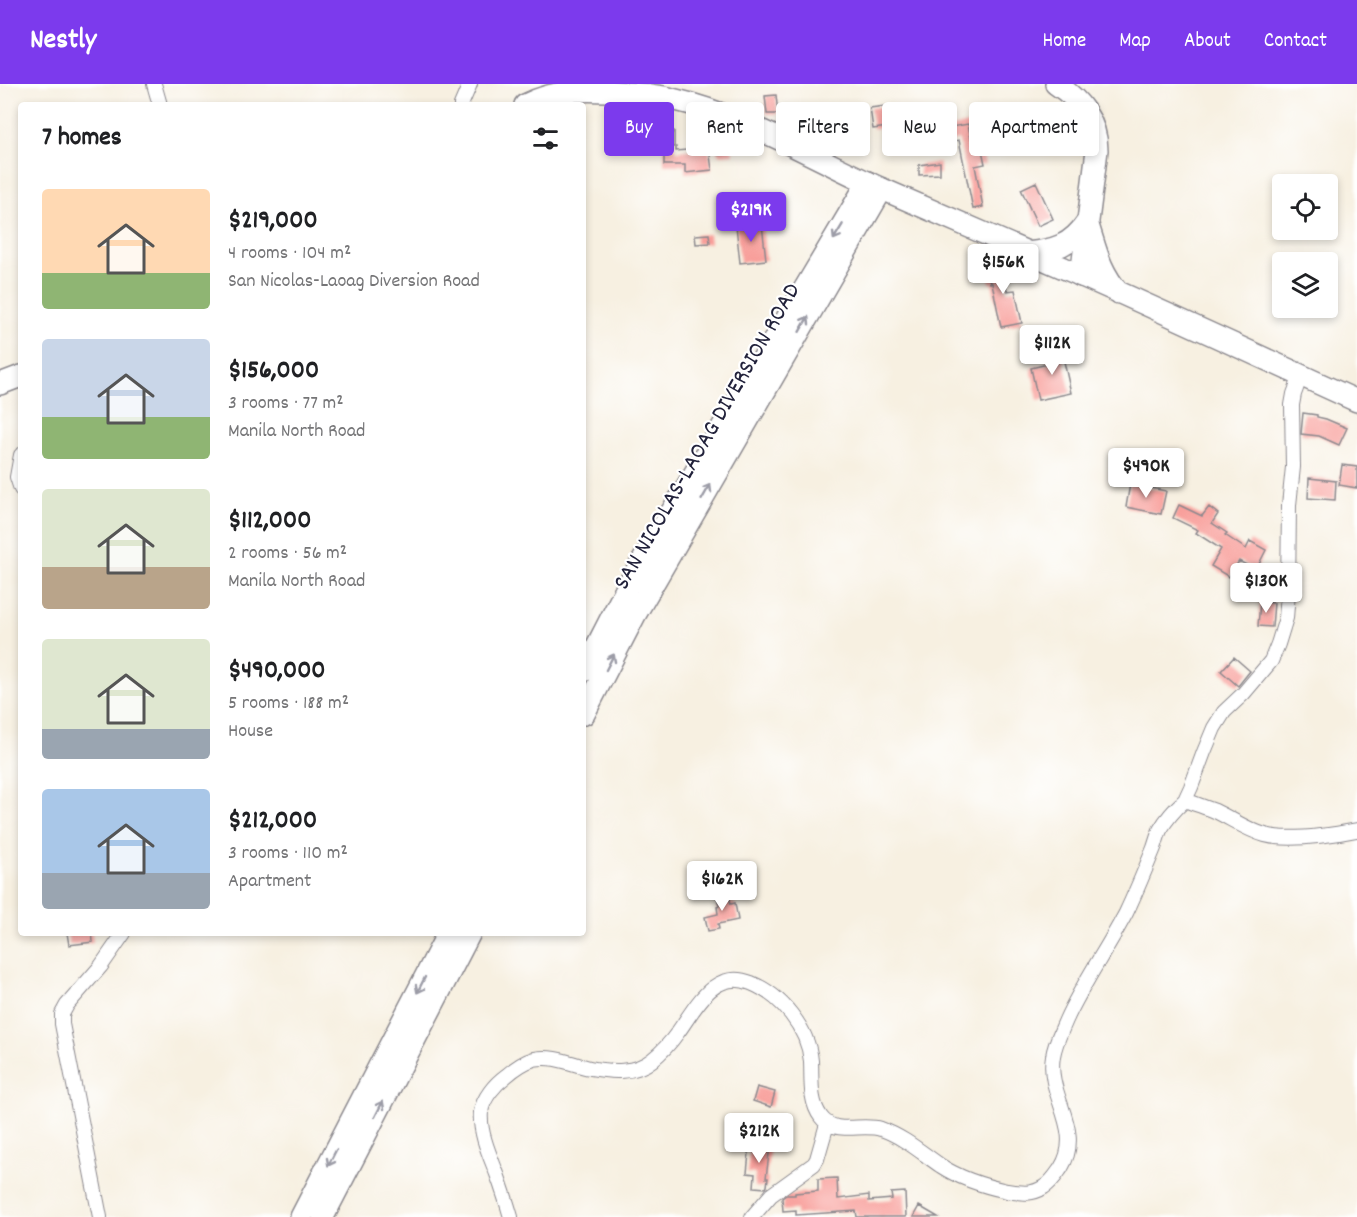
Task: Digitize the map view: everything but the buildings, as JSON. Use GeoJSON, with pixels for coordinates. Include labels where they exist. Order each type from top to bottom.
{"type":"FeatureCollection","features":[{"type":"Feature","properties":{"kind":"main road"},"geometry":{"type":"LineString","coordinates":[[1056,84],[1068,92],[1087,113],[1097,138],[1081,276]]}},
{"type":"Feature","properties":{"kind":"main road"},"geometry":{"type":"LineString","coordinates":[[530,102],[556,89],[602,90],[671,99],[716,112],[758,128],[875,185],[1357,401]]}},
{"type":"Feature","properties":{"kind":"main road","name":"SAN NICOLAS-LAOAG DIVERSION ROAD"},"geometry":{"type":"LineString","coordinates":[[586,667],[627,587],[875,185]]}},
{"type":"Feature","properties":{"kind":"main road","name":"SAN NICOLAS-LAOAG DIVERSION ROAD"},"geometry":{"type":"LineString","coordinates":[[586,710],[635,615],[875,185]]}},
{"type":"Feature","properties":{"kind":"main road"},"geometry":{"type":"LineString","coordinates":[[1027,253],[1047,250],[1068,242],[1087,222]]}},
{"type":"Feature","properties":{"kind":"main road"},"geometry":{"type":"LineString","coordinates":[[1087,222],[1103,271],[1108,281],[1119,293]]}},
{"type":"Feature","properties":{"kind":"main road"},"geometry":{"type":"LineString","coordinates":[[0,384],[18,377]]}},
{"type":"Feature","properties":{"kind":"main road"},"geometry":{"type":"LineString","coordinates":[[301,1217],[446,936]]}},
{"type":"Feature","properties":{"kind":"main road"},"geometry":{"type":"LineString","coordinates":[[323,1217],[468,936]]}},
{"type":"Feature","properties":{"kind":"street"},"geometry":{"type":"LineString","coordinates":[[154,84],[159,102]]}},
{"type":"Feature","properties":{"kind":"street"},"geometry":{"type":"LineString","coordinates":[[462,102],[470,84]]}},
{"type":"Feature","properties":{"kind":"street"},"geometry":{"type":"LineString","coordinates":[[511,1217],[488,1150],[481,1111],[489,1093],[500,1080],[534,1059],[564,1060],[590,1068],[610,1070],[628,1071],[641,1067],[663,1050],[701,998],[720,983],[731,980],[748,982],[760,987],[793,1015],[802,1030],[811,1056],[812,1097],[816,1110],[828,1124],[836,1127],[876,1128],[896,1135],[963,1178],[992,1188],[1023,1194],[1044,1187],[1055,1178],[1065,1161],[1070,1146],[1068,1125],[1052,1073],[1057,1040],[1075,1000],[1127,911],[1160,831],[1170,814],[1185,800],[1215,728],[1224,712],[1271,661],[1286,618],[1289,505],[1293,467],[1292,405],[1301,375]]}},
{"type":"Feature","properties":{"kind":"street"},"geometry":{"type":"LineString","coordinates":[[1185,800],[1215,811],[1252,831],[1267,836],[1286,838],[1318,836],[1357,830]]}},
{"type":"Feature","properties":{"kind":"street"},"geometry":{"type":"LineString","coordinates":[[100,1217],[62,1024],[62,1014],[122,936]]}},
{"type":"Feature","properties":{"kind":"street"},"geometry":{"type":"LineString","coordinates":[[752,1217],[771,1195],[814,1164],[828,1124]]}}]}
